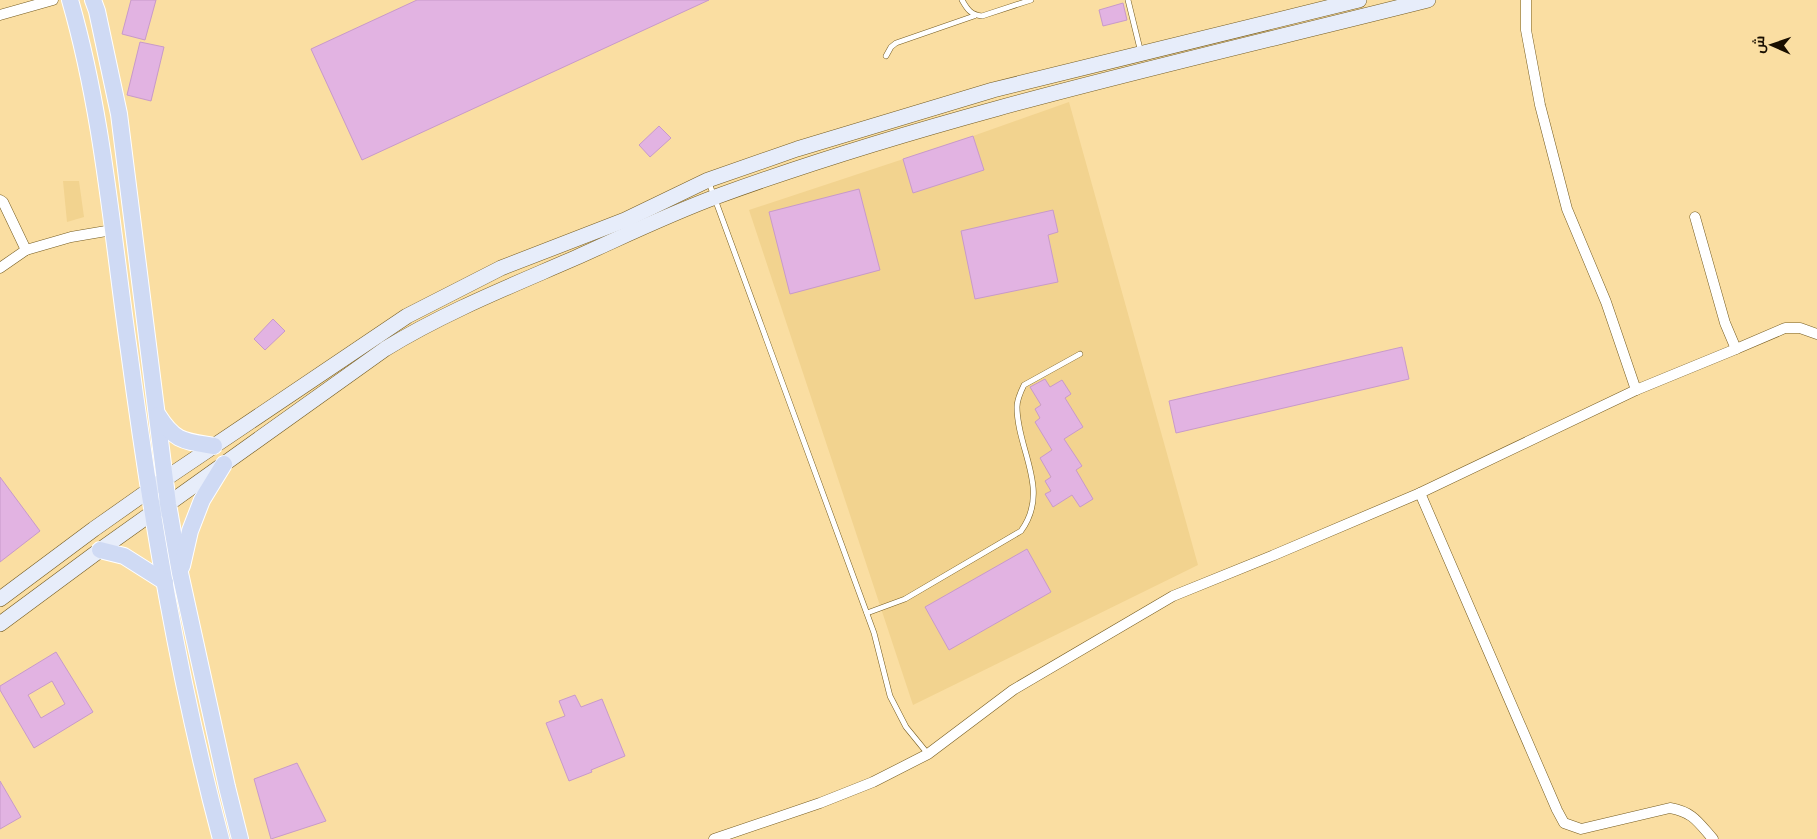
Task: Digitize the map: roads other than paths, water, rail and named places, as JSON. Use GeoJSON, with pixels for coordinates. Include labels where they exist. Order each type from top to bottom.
{"type":"FeatureCollection","features":[{"type":"Feature","properties":{"kind":"main road"},"geometry":{"type":"LineString","coordinates":[[70,0],[82,40],[98,120],[152,513],[181,674],[221,839]]}},
{"type":"Feature","properties":{"kind":"main road"},"geometry":{"type":"LineString","coordinates":[[93,0],[97,11],[118,114],[168,504],[180,573],[240,839]]}},
{"type":"Feature","properties":{"kind":"main road"},"geometry":{"type":"LineString","coordinates":[[0,624],[100,550],[152,513],[168,504],[385,349],[413,332],[510,286],[628,226],[708,180],[797,149],[984,93],[1360,0]]}},
{"type":"Feature","properties":{"kind":"main road"},"geometry":{"type":"LineString","coordinates":[[0,599],[148,490],[407,316],[501,268],[803,167],[989,110],[1426,0]]}},
{"type":"Feature","properties":{"kind":"main road"},"geometry":{"type":"LineString","coordinates":[[1110,61],[1113,79]]}},
{"type":"Feature","properties":{"kind":"main road"},"geometry":{"type":"LineString","coordinates":[[407,316],[413,332]]}},
{"type":"Feature","properties":{"kind":"main road"},"geometry":{"type":"LineString","coordinates":[[157,413],[167,429],[177,439],[214,446]]}},
{"type":"Feature","properties":{"kind":"main road"},"geometry":{"type":"LineString","coordinates":[[180,573],[190,530],[202,500],[224,464]]}},
{"type":"Feature","properties":{"kind":"main road"},"geometry":{"type":"LineString","coordinates":[[100,550],[124,556],[165,582]]}},
{"type":"Feature","properties":{"kind":"main road"},"geometry":{"type":"LineString","coordinates":[[208,791],[227,787]]}},
{"type":"Feature","properties":{"kind":"street"},"geometry":{"type":"LineString","coordinates":[[0,15],[53,0]]}},
{"type":"Feature","properties":{"kind":"street"},"geometry":{"type":"LineString","coordinates":[[1526,0],[1526,30],[1540,105],[1568,209],[1606,302],[1636,390]]}},
{"type":"Feature","properties":{"kind":"street"},"geometry":{"type":"LineString","coordinates":[[0,200],[3,202],[26,250]]}},
{"type":"Feature","properties":{"kind":"street"},"geometry":{"type":"LineString","coordinates":[[1695,216],[1725,323],[1736,349]]}},
{"type":"Feature","properties":{"kind":"street"},"geometry":{"type":"LineString","coordinates":[[0,268],[26,250],[71,237],[112,230]]}},
{"type":"Feature","properties":{"kind":"street"},"geometry":{"type":"LineString","coordinates":[[714,839],[820,803],[873,782],[928,754],[1013,690],[1173,596],[1274,556],[1420,493],[1636,390],[1785,328],[1800,328],[1817,334]]}},
{"type":"Feature","properties":{"kind":"street"},"geometry":{"type":"LineString","coordinates":[[1420,493],[1564,823],[1581,829],[1670,808],[1684,810],[1713,839]]}},
{"type":"Feature","properties":{"kind":"lane"},"geometry":{"type":"LineString","coordinates":[[962,0],[974,16]]}},
{"type":"Feature","properties":{"kind":"lane"},"geometry":{"type":"LineString","coordinates":[[886,56],[891,47],[896,43],[974,16],[982,16],[1032,0]]}},
{"type":"Feature","properties":{"kind":"lane"},"geometry":{"type":"LineString","coordinates":[[1128,0],[1142,53]]}},
{"type":"Feature","properties":{"kind":"lane"},"geometry":{"type":"LineString","coordinates":[[708,180],[874,632],[890,696],[906,727],[928,754]]}},
{"type":"Feature","properties":{"kind":"lane"},"geometry":{"type":"LineString","coordinates":[[867,613],[905,599],[1022,531],[1032,511],[1034,497],[1032,479],[1019,422],[1017,405],[1020,394],[1024,385],[1080,354]]}}]}
